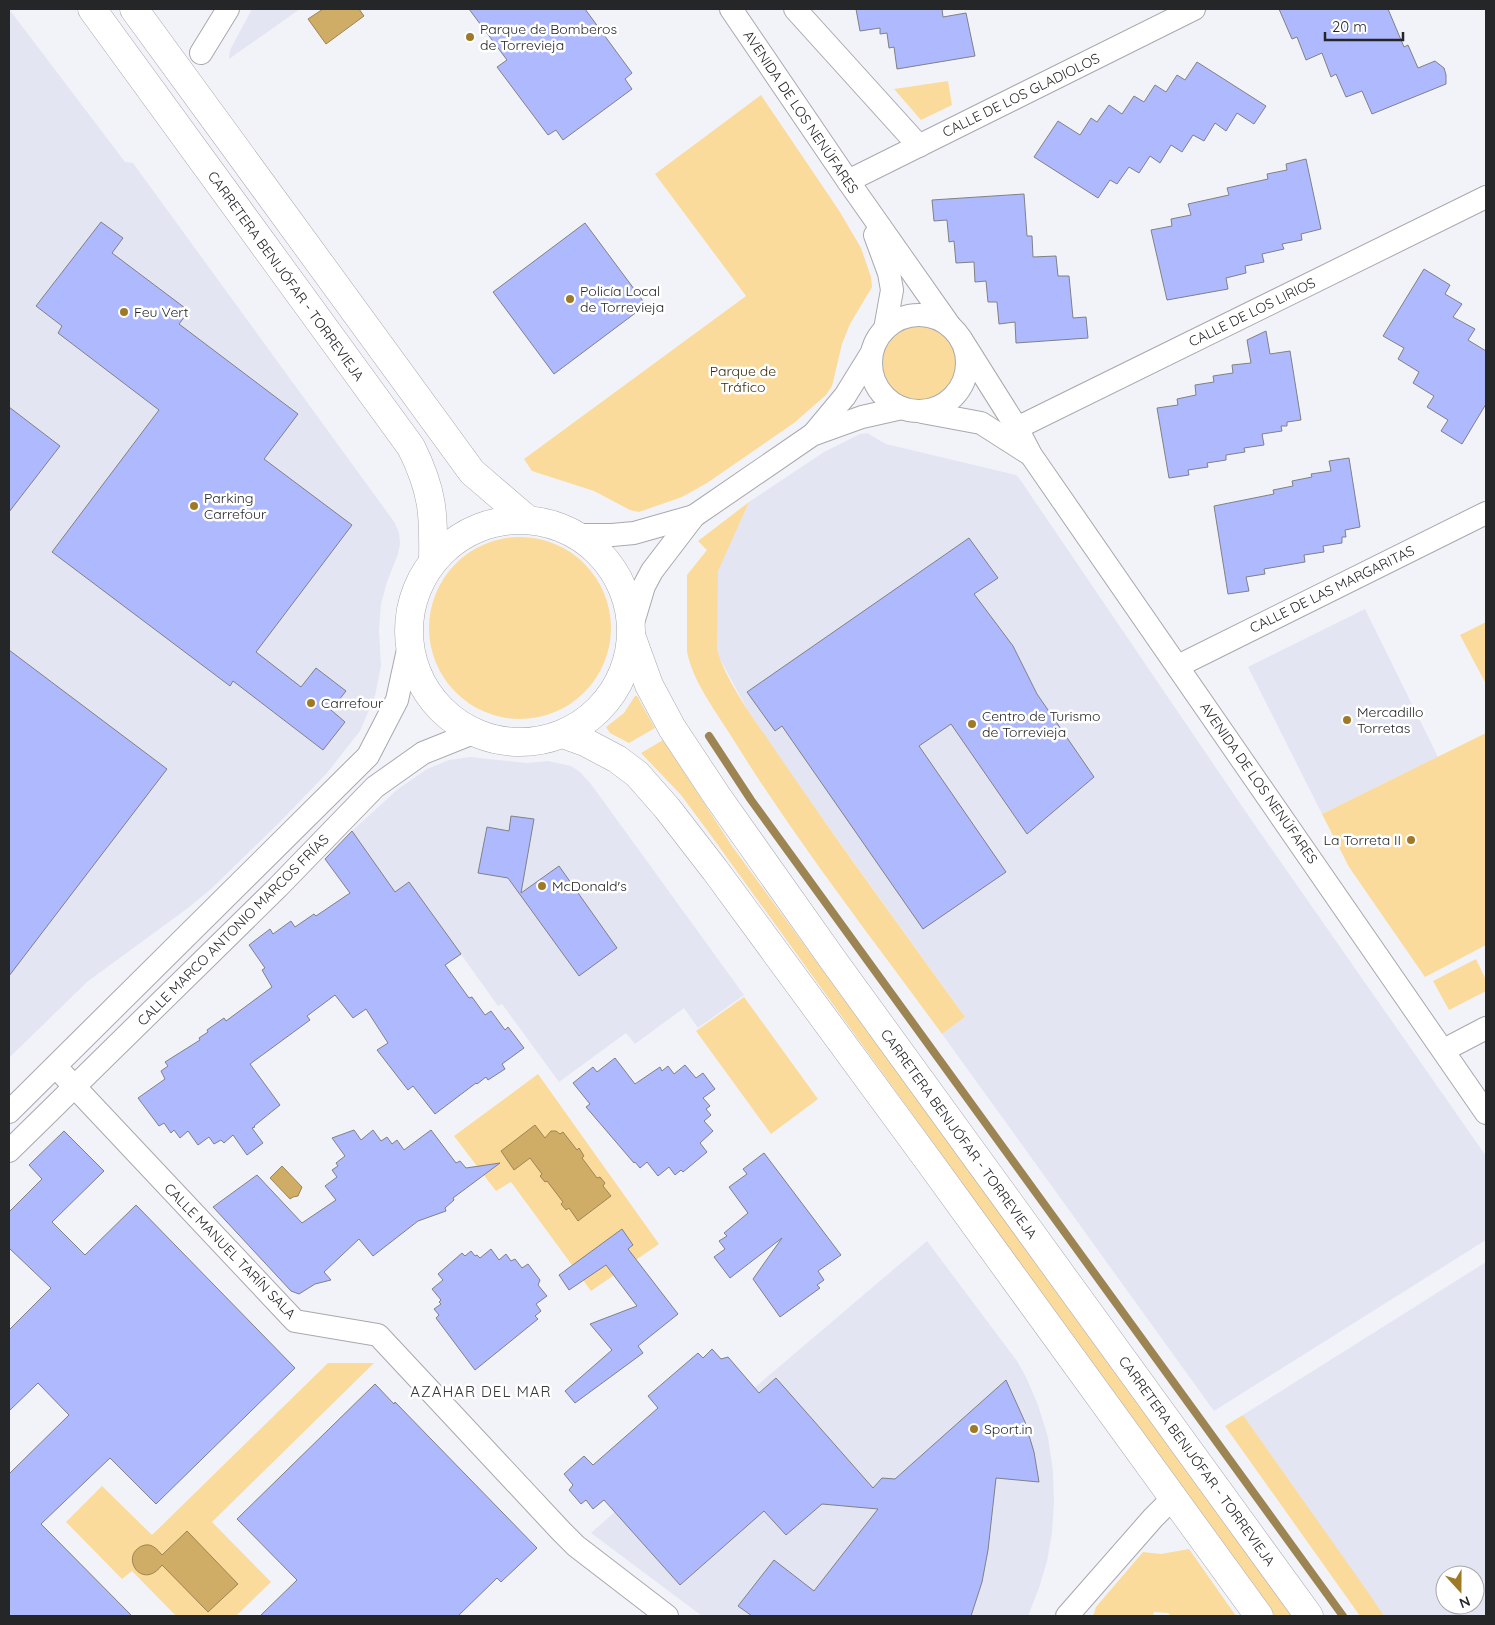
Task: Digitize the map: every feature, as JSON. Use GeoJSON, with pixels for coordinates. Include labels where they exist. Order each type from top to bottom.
{"type":"FeatureCollection","features":[{"type":"Feature","properties":{"kind":"main road","name":"CARRETERA BENIJÓFAR - TORREVIEJA"},"geometry":{"type":"LineString","coordinates":[[92,9],[411,447],[430,493],[434,519],[433,561]]}},
{"type":"Feature","properties":{"kind":"main road"},"geometry":{"type":"LineString","coordinates":[[134,9],[472,472],[528,520]]}},
{"type":"Feature","properties":{"kind":"main road"},"geometry":{"type":"LineString","coordinates":[[506,520],[528,520],[558,526],[579,535],[600,553],[612,568],[622,586],[629,605],[632,632],[627,663],[618,685],[603,706],[585,722],[563,734],[539,741],[505,742],[473,732],[454,721],[442,711],[423,688],[414,667],[409,645],[409,616],[418,587],[433,561],[448,546],[466,534],[485,525],[506,520]]}},
{"type":"Feature","properties":{"kind":"main road","name":"CARRETERA BENIJÓFAR - TORREVIEJA"},"geometry":{"type":"LineString","coordinates":[[632,632],[649,685],[672,728],[717,796],[833,960],[1309,1616]]}},
{"type":"Feature","properties":{"kind":"main road"},"geometry":{"type":"LineString","coordinates":[[563,734],[584,742],[617,759],[637,774],[667,808],[828,1023],[1259,1616]]}},
{"type":"Feature","properties":{"kind":"street"},"geometry":{"type":"LineString","coordinates":[[201,53],[228,9]]}},
{"type":"Feature","properties":{"kind":"street","name":"AVENIDA DE LOS NENÚFARES"},"geometry":{"type":"LineString","coordinates":[[731,9],[870,214],[956,333],[1017,428],[1031,455],[1486,1113]]}},
{"type":"Feature","properties":{"kind":"street"},"geometry":{"type":"LineString","coordinates":[[795,9],[919,146]]}},
{"type":"Feature","properties":{"kind":"street","name":"CALLE DE LOS GLADIOLOS"},"geometry":{"type":"LineString","coordinates":[[848,181],[1194,9]]}},
{"type":"Feature","properties":{"kind":"street","name":"CALLE DE LOS LIRIOS"},"geometry":{"type":"LineString","coordinates":[[1017,428],[1486,196]]}},
{"type":"Feature","properties":{"kind":"street","name":"AVENIDA DE LOS NENÚFARES"},"geometry":{"type":"LineString","coordinates":[[870,214],[875,236],[889,273],[892,290],[885,329]]}},
{"type":"Feature","properties":{"kind":"street"},"geometry":{"type":"LineString","coordinates":[[632,632],[644,586],[652,571],[694,516],[812,435],[862,417],[909,410],[931,410],[944,404],[955,395],[963,382],[967,368],[966,353],[956,333],[938,319],[924,315],[910,316],[897,320],[885,329],[876,341],[871,354],[845,396],[812,435]]}},
{"type":"Feature","properties":{"kind":"street"},"geometry":{"type":"LineString","coordinates":[[871,354],[871,369],[877,387],[890,402],[909,410]]}},
{"type":"Feature","properties":{"kind":"street","name":"AVENIDA DE LOS NENÚFARES"},"geometry":{"type":"LineString","coordinates":[[909,410],[958,417],[981,423],[1031,455]]}},
{"type":"Feature","properties":{"kind":"street","name":"CALLE DE LAS MARGARITAS"},"geometry":{"type":"LineString","coordinates":[[1178,666],[1486,513]]}},
{"type":"Feature","properties":{"kind":"street"},"geometry":{"type":"LineString","coordinates":[[579,535],[634,533],[694,516]]}},
{"type":"Feature","properties":{"kind":"street","name":"CALLE MARCO ANTONIO MARCOS FRÍAS"},"geometry":{"type":"LineString","coordinates":[[9,1112],[368,756],[397,700],[409,645]]}},
{"type":"Feature","properties":{"kind":"street","name":"CALLE MARCO ANTONIO MARCOS FRÍAS"},"geometry":{"type":"LineString","coordinates":[[9,1151],[278,887],[374,787],[423,753],[473,732]]}},
{"type":"Feature","properties":{"kind":"street"},"geometry":{"type":"LineString","coordinates":[[1444,1050],[1486,1028]]}},
{"type":"Feature","properties":{"kind":"street","name":"CALLE MANUEL TARÍN SALA"},"geometry":{"type":"LineString","coordinates":[[56,1066],[295,1321],[378,1335],[566,1536],[667,1616]]}},
{"type":"Feature","properties":{"kind":"street"},"geometry":{"type":"LineString","coordinates":[[1067,1616],[1153,1518],[1174,1497]]}},
{"type":"Feature","properties":{"kind":"shaded area","name":"Parking Carrefour"},"geometry":{"type":"Polygon","coordinates":[[[9,9],[125,162],[133,163],[395,523],[399,533],[400,544],[381,604],[379,630],[381,666],[375,696],[360,731],[327,773],[211,889],[87,982],[9,1058],[9,9]]]}},
{"type":"Feature","properties":{"kind":"shaded area"},"geometry":{"type":"Polygon","coordinates":[[[252,9],[300,9],[229,59],[230,50],[252,9]]]}},
{"type":"Feature","properties":{"kind":"shaded area"},"geometry":{"type":"Polygon","coordinates":[[[323,9],[359,9],[364,16],[326,44],[308,19],[323,9]]]}},
{"type":"Feature","properties":{"kind":"shaded area"},"geometry":{"type":"Polygon","coordinates":[[[867,433],[886,444],[1016,475],[1019,478],[1248,815],[1486,1156],[1486,1240],[1214,1411],[942,1034],[965,1017],[787,769],[747,709],[719,657],[717,645],[717,571],[749,502],[824,452],[860,434],[867,433]]]}},
{"type":"Feature","properties":{"kind":"shaded area","name":"Mercadillo Torretas"},"geometry":{"type":"Polygon","coordinates":[[[1365,609],[1438,757],[1322,814],[1248,667],[1365,609]]]}},
{"type":"Feature","properties":{"kind":"shaded area"},"geometry":{"type":"Polygon","coordinates":[[[470,757],[527,763],[548,761],[571,766],[580,772],[591,784],[744,995],[698,1028],[684,1008],[635,1044],[626,1033],[559,1082],[502,1004],[498,1006],[409,882],[395,892],[352,831],[398,789],[427,769],[449,760],[470,757]]]}},
{"type":"Feature","properties":{"kind":"shaded area"},"geometry":{"type":"Polygon","coordinates":[[[535,1125],[545,1138],[551,1131],[556,1131],[560,1134],[563,1132],[577,1150],[579,1148],[584,1156],[582,1158],[597,1178],[600,1177],[605,1183],[603,1186],[611,1196],[578,1221],[569,1208],[566,1210],[561,1204],[563,1202],[547,1181],[545,1182],[540,1176],[542,1174],[530,1158],[514,1170],[501,1151],[535,1125]]]}},
{"type":"Feature","properties":{"kind":"shaded area"},"geometry":{"type":"Polygon","coordinates":[[[282,1166],[302,1187],[298,1196],[290,1199],[270,1178],[282,1166]]]}},
{"type":"Feature","properties":{"kind":"shaded area"},"geometry":{"type":"Polygon","coordinates":[[[927,1241],[1017,1361],[1038,1405],[1048,1437],[1053,1471],[1052,1533],[1047,1561],[1028,1616],[702,1616],[591,1533],[760,1383],[927,1241]]]}},
{"type":"Feature","properties":{"kind":"shaded area"},"geometry":{"type":"Polygon","coordinates":[[[1486,1262],[1486,1616],[1384,1616],[1243,1415],[1486,1262]]]}},
{"type":"Feature","properties":{"kind":"shaded area"},"geometry":{"type":"Polygon","coordinates":[[[187,1531],[238,1584],[208,1612],[162,1565],[147,1575],[141,1573],[133,1564],[135,1551],[142,1546],[148,1545],[156,1548],[162,1555],[187,1531]]]}},
{"type":"Feature","properties":{"kind":"green space"},"geometry":{"type":"Polygon","coordinates":[[[948,81],[952,105],[921,120],[894,89],[948,81]]]}},
{"type":"Feature","properties":{"kind":"green space","name":"Parque de Tráfico"},"geometry":{"type":"Polygon","coordinates":[[[761,95],[840,212],[861,248],[871,277],[872,287],[850,324],[842,344],[832,386],[826,395],[794,423],[707,483],[682,497],[639,512],[630,510],[594,491],[532,471],[524,459],[746,296],[655,174],[761,95]]]}},
{"type":"Feature","properties":{"kind":"green space"},"geometry":{"type":"Polygon","coordinates":[[[918,324],[933,327],[945,336],[954,348],[957,363],[954,378],[945,390],[933,399],[918,402],[903,399],[891,390],[882,378],[879,363],[882,348],[891,336],[903,327],[918,324]]]}},
{"type":"Feature","properties":{"kind":"green space"},"geometry":{"type":"Polygon","coordinates":[[[749,502],[718,571],[717,645],[723,667],[753,718],[840,844],[965,1017],[942,1034],[782,814],[706,696],[694,674],[687,651],[687,575],[707,550],[698,541],[749,502]]]}},
{"type":"Feature","properties":{"kind":"green space"},"geometry":{"type":"Polygon","coordinates":[[[529,537],[555,544],[571,552],[590,570],[604,593],[611,619],[611,637],[604,663],[596,679],[578,698],[571,704],[546,715],[529,719],[511,719],[485,712],[469,704],[444,679],[436,663],[431,646],[429,619],[436,593],[444,577],[469,552],[485,544],[502,539],[529,537]]]}},
{"type":"Feature","properties":{"kind":"green space"},"geometry":{"type":"Polygon","coordinates":[[[1486,622],[1486,684],[1460,635],[1486,622]]]}},
{"type":"Feature","properties":{"kind":"green space"},"geometry":{"type":"Polygon","coordinates":[[[635,696],[637,696],[655,728],[629,743],[610,733],[606,727],[624,713],[635,696]]]}},
{"type":"Feature","properties":{"kind":"green space","name":"La Torreta II"},"geometry":{"type":"Polygon","coordinates":[[[1486,733],[1486,945],[1425,977],[1349,867],[1322,814],[1486,733]]]}},
{"type":"Feature","properties":{"kind":"green space"},"geometry":{"type":"Polygon","coordinates":[[[663,740],[732,846],[1292,1616],[1275,1616],[707,830],[681,795],[641,753],[663,740]]]}},
{"type":"Feature","properties":{"kind":"green space"},"geometry":{"type":"Polygon","coordinates":[[[1476,959],[1486,980],[1486,991],[1449,1010],[1433,981],[1476,959]]]}},
{"type":"Feature","properties":{"kind":"green space"},"geometry":{"type":"Polygon","coordinates":[[[744,997],[818,1099],[771,1134],[696,1031],[744,997]]]}},
{"type":"Feature","properties":{"kind":"green space"},"geometry":{"type":"Polygon","coordinates":[[[538,1074],[659,1244],[591,1291],[511,1182],[496,1191],[454,1136],[538,1074]]]}},
{"type":"Feature","properties":{"kind":"green space"},"geometry":{"type":"Polygon","coordinates":[[[328,1363],[374,1363],[212,1522],[271,1582],[236,1616],[176,1616],[132,1571],[122,1579],[66,1522],[102,1486],[152,1535],[328,1363]]]}},
{"type":"Feature","properties":{"kind":"green space"},"geometry":{"type":"Polygon","coordinates":[[[1243,1415],[1384,1616],[1360,1616],[1225,1426],[1243,1415]]]}},
{"type":"Feature","properties":{"kind":"green space"},"geometry":{"type":"Polygon","coordinates":[[[1189,1549],[1236,1616],[1171,1616],[1168,1613],[1154,1612],[1153,1616],[1093,1616],[1096,1607],[1143,1552],[1161,1554],[1189,1549]]]}},
{"type":"Feature","properties":{"kind":"building"},"geometry":{"type":"Polygon","coordinates":[[[469,9],[585,9],[632,73],[625,79],[632,89],[563,140],[556,130],[548,135],[497,67],[507,60],[469,9]]]}},
{"type":"Feature","properties":{"kind":"building"},"geometry":{"type":"Polygon","coordinates":[[[856,9],[942,9],[943,17],[966,13],[975,56],[897,69],[894,47],[889,48],[887,33],[880,34],[880,28],[860,31],[856,9]]]}},
{"type":"Feature","properties":{"kind":"building"},"geometry":{"type":"Polygon","coordinates":[[[1279,9],[1388,9],[1404,47],[1408,45],[1418,68],[1435,61],[1444,68],[1446,84],[1372,114],[1362,91],[1346,97],[1336,74],[1331,77],[1322,53],[1306,60],[1297,37],[1292,39],[1279,9]]]}},
{"type":"Feature","properties":{"kind":"building"},"geometry":{"type":"Polygon","coordinates":[[[1197,62],[1266,106],[1254,124],[1237,113],[1226,131],[1215,123],[1204,141],[1193,135],[1182,152],[1171,145],[1160,163],[1150,156],[1139,173],[1129,167],[1117,184],[1110,180],[1098,198],[1034,157],[1058,121],[1080,135],[1091,118],[1097,122],[1109,105],[1122,114],[1134,96],[1144,102],[1155,85],[1166,92],[1177,75],[1185,80],[1197,62]]]}},
{"type":"Feature","properties":{"kind":"building"},"geometry":{"type":"Polygon","coordinates":[[[1306,159],[1321,229],[1301,234],[1302,240],[1282,244],[1284,249],[1262,254],[1264,262],[1245,266],[1246,273],[1226,278],[1228,289],[1167,300],[1151,230],[1172,226],[1171,219],[1191,215],[1188,204],[1229,195],[1227,188],[1268,179],[1267,174],[1287,170],[1286,164],[1306,159]]]}},
{"type":"Feature","properties":{"kind":"building"},"geometry":{"type":"Polygon","coordinates":[[[1024,194],[1027,236],[1032,236],[1033,257],[1056,256],[1058,276],[1069,276],[1073,318],[1086,317],[1088,338],[1016,343],[1015,322],[999,324],[997,302],[988,302],[986,281],[975,282],[974,262],[956,263],[954,241],[949,242],[947,220],[934,221],[932,200],[1024,194]]]}},
{"type":"Feature","properties":{"kind":"building"},"geometry":{"type":"Polygon","coordinates":[[[101,222],[123,238],[112,253],[189,311],[179,324],[298,414],[264,459],[352,525],[256,652],[301,687],[316,668],[346,691],[331,710],[345,722],[323,750],[233,681],[230,686],[52,552],[159,410],[58,333],[62,326],[36,306],[101,222]]]}},
{"type":"Feature","properties":{"kind":"building","name":"Policía Local de Torrevieja"},"geometry":{"type":"Polygon","coordinates":[[[585,223],[646,305],[554,374],[493,292],[585,223]]]}},
{"type":"Feature","properties":{"kind":"building"},"geometry":{"type":"Polygon","coordinates":[[[1424,269],[1450,285],[1445,294],[1462,304],[1453,317],[1475,329],[1468,340],[1486,351],[1486,404],[1462,444],[1441,431],[1448,420],[1427,407],[1434,396],[1413,383],[1419,372],[1398,359],[1404,348],[1383,336],[1424,269]]]}},
{"type":"Feature","properties":{"kind":"building"},"geometry":{"type":"Polygon","coordinates":[[[1266,331],[1270,354],[1290,351],[1301,420],[1287,422],[1287,426],[1281,426],[1282,431],[1262,434],[1264,445],[1244,448],[1245,452],[1226,455],[1226,460],[1207,463],[1208,467],[1188,470],[1189,475],[1169,478],[1157,408],[1178,405],[1177,399],[1196,395],[1195,385],[1214,382],[1213,376],[1233,373],[1232,365],[1251,363],[1247,340],[1266,331]]]}},
{"type":"Feature","properties":{"kind":"building"},"geometry":{"type":"Polygon","coordinates":[[[9,407],[60,446],[9,512],[9,407]]]}},
{"type":"Feature","properties":{"kind":"building"},"geometry":{"type":"Polygon","coordinates":[[[1349,458],[1360,527],[1345,530],[1346,537],[1342,537],[1342,543],[1323,546],[1324,552],[1304,555],[1305,562],[1264,569],[1265,574],[1246,577],[1249,591],[1228,594],[1214,506],[1274,494],[1273,490],[1293,486],[1292,481],[1312,477],[1311,474],[1331,471],[1329,461],[1349,458]]]}},
{"type":"Feature","properties":{"kind":"building"},"geometry":{"type":"Polygon","coordinates":[[[969,538],[998,578],[974,594],[1013,646],[1037,694],[1094,777],[1027,834],[951,724],[919,746],[1006,872],[923,929],[782,726],[775,731],[747,692],[969,538]]]}},
{"type":"Feature","properties":{"kind":"building"},"geometry":{"type":"Polygon","coordinates":[[[9,650],[167,769],[9,976],[9,650]]]}},
{"type":"Feature","properties":{"kind":"building"},"geometry":{"type":"Polygon","coordinates":[[[511,816],[534,819],[521,893],[559,866],[617,948],[579,976],[508,878],[478,873],[487,827],[509,831],[511,816]]]}},
{"type":"Feature","properties":{"kind":"building"},"geometry":{"type":"Polygon","coordinates":[[[352,831],[395,892],[409,882],[461,954],[445,965],[469,998],[472,997],[485,1015],[491,1011],[505,1030],[508,1027],[524,1048],[502,1064],[505,1069],[488,1080],[486,1077],[476,1083],[435,1114],[413,1086],[408,1090],[377,1050],[388,1043],[366,1009],[353,1018],[335,995],[307,1016],[310,1020],[250,1064],[280,1105],[252,1128],[263,1143],[247,1155],[233,1135],[224,1143],[221,1140],[214,1144],[209,1137],[198,1145],[188,1131],[180,1138],[174,1130],[171,1133],[164,1123],[159,1126],[138,1098],[165,1079],[161,1071],[168,1066],[165,1062],[200,1040],[199,1038],[208,1032],[207,1030],[224,1018],[226,1021],[272,987],[262,970],[265,968],[249,945],[270,929],[273,934],[291,921],[295,927],[314,914],[316,916],[350,893],[325,859],[352,831]]]}},
{"type":"Feature","properties":{"kind":"building"},"geometry":{"type":"Polygon","coordinates":[[[615,1058],[635,1084],[660,1067],[662,1071],[668,1066],[674,1074],[685,1065],[696,1078],[703,1073],[715,1089],[703,1098],[710,1106],[706,1109],[711,1115],[704,1121],[713,1131],[700,1143],[707,1152],[683,1172],[681,1170],[675,1175],[669,1167],[658,1176],[647,1162],[640,1168],[586,1107],[590,1104],[573,1083],[593,1067],[597,1072],[615,1058]]]}},
{"type":"Feature","properties":{"kind":"building"},"geometry":{"type":"Polygon","coordinates":[[[354,1130],[361,1140],[373,1130],[381,1141],[387,1137],[392,1144],[397,1140],[404,1150],[431,1130],[456,1163],[460,1161],[466,1168],[500,1163],[453,1198],[454,1200],[445,1208],[446,1211],[418,1221],[373,1256],[359,1239],[324,1272],[331,1280],[315,1284],[299,1294],[291,1291],[213,1207],[257,1175],[302,1223],[336,1200],[325,1186],[337,1177],[332,1170],[338,1166],[336,1163],[345,1156],[332,1138],[354,1130]]]}},
{"type":"Feature","properties":{"kind":"building"},"geometry":{"type":"Polygon","coordinates":[[[64,1131],[104,1171],[52,1222],[85,1255],[136,1205],[295,1368],[156,1504],[110,1458],[41,1524],[132,1616],[9,1616],[9,1474],[69,1415],[38,1383],[9,1411],[9,1330],[51,1288],[9,1248],[9,1212],[42,1179],[29,1165],[64,1131]]]}},
{"type":"Feature","properties":{"kind":"building"},"geometry":{"type":"Polygon","coordinates":[[[764,1153],[841,1255],[818,1271],[824,1280],[817,1285],[820,1288],[780,1317],[753,1279],[782,1238],[730,1278],[714,1257],[725,1249],[719,1241],[727,1236],[724,1233],[748,1213],[729,1187],[747,1174],[743,1169],[764,1153]]]}},
{"type":"Feature","properties":{"kind":"building"},"geometry":{"type":"Polygon","coordinates":[[[622,1229],[633,1245],[628,1249],[678,1314],[638,1346],[643,1353],[575,1403],[565,1391],[612,1350],[590,1324],[637,1306],[606,1265],[569,1290],[559,1275],[622,1229]]]}},
{"type":"Feature","properties":{"kind":"building"},"geometry":{"type":"Polygon","coordinates":[[[491,1249],[499,1260],[506,1254],[511,1261],[515,1259],[522,1268],[528,1264],[540,1280],[538,1285],[547,1296],[536,1304],[541,1311],[535,1316],[538,1319],[475,1370],[436,1318],[439,1315],[434,1309],[441,1304],[439,1302],[441,1300],[432,1289],[443,1280],[438,1274],[462,1253],[465,1256],[471,1251],[480,1258],[491,1249]]]}},
{"type":"Feature","properties":{"kind":"building"},"geometry":{"type":"Polygon","coordinates":[[[712,1349],[721,1359],[728,1357],[759,1393],[776,1378],[873,1488],[882,1478],[895,1479],[1006,1380],[1025,1422],[1034,1452],[1039,1482],[996,1478],[988,1550],[982,1582],[971,1616],[752,1616],[738,1606],[774,1560],[814,1591],[878,1509],[822,1504],[786,1535],[764,1511],[680,1585],[604,1500],[593,1509],[586,1500],[581,1504],[569,1490],[573,1485],[564,1474],[584,1456],[593,1465],[658,1408],[648,1396],[698,1353],[703,1358],[712,1349]]]}},
{"type":"Feature","properties":{"kind":"building"},"geometry":{"type":"Polygon","coordinates":[[[375,1384],[394,1404],[395,1402],[537,1548],[501,1582],[497,1578],[458,1616],[260,1616],[297,1580],[237,1519],[375,1384]]]}},
{"type":"Feature","properties":{"kind":"waterway"},"geometry":{"type":"LineString","coordinates":[[709,736],[751,800],[1343,1616]]}},
{"type":"Feature","properties":{"kind":"place","name":"Parque de Bomberos de Torrevieja"},"geometry":{"type":"Point","coordinates":[470,37]}},
{"type":"Feature","properties":{"kind":"place","name":"Policía Local de Torrevieja"},"geometry":{"type":"Point","coordinates":[570,299]}},
{"type":"Feature","properties":{"kind":"place","name":"Feu Vert"},"geometry":{"type":"Point","coordinates":[124,312]}},
{"type":"Feature","properties":{"kind":"place","name":"Parking Carrefour"},"geometry":{"type":"Point","coordinates":[194,506]}},
{"type":"Feature","properties":{"kind":"place","name":"Carrefour"},"geometry":{"type":"Point","coordinates":[311,703]}},
{"type":"Feature","properties":{"kind":"place","name":"Mercadillo Torretas"},"geometry":{"type":"Point","coordinates":[1347,720]}},
{"type":"Feature","properties":{"kind":"place","name":"Centro de Turismo de Torrevieja"},"geometry":{"type":"Point","coordinates":[972,724]}},
{"type":"Feature","properties":{"kind":"place","name":"La Torreta II"},"geometry":{"type":"Point","coordinates":[1411,840]}},
{"type":"Feature","properties":{"kind":"place","name":"McDonald's"},"geometry":{"type":"Point","coordinates":[542,886]}},
{"type":"Feature","properties":{"kind":"place","name":"Sport.in"},"geometry":{"type":"Point","coordinates":[974,1429]}},
{"type":"Feature","properties":{"kind":"district","name":"AZAHAR DEL MAR"},"geometry":{"type":"Point","coordinates":[481,1391]}}]}
